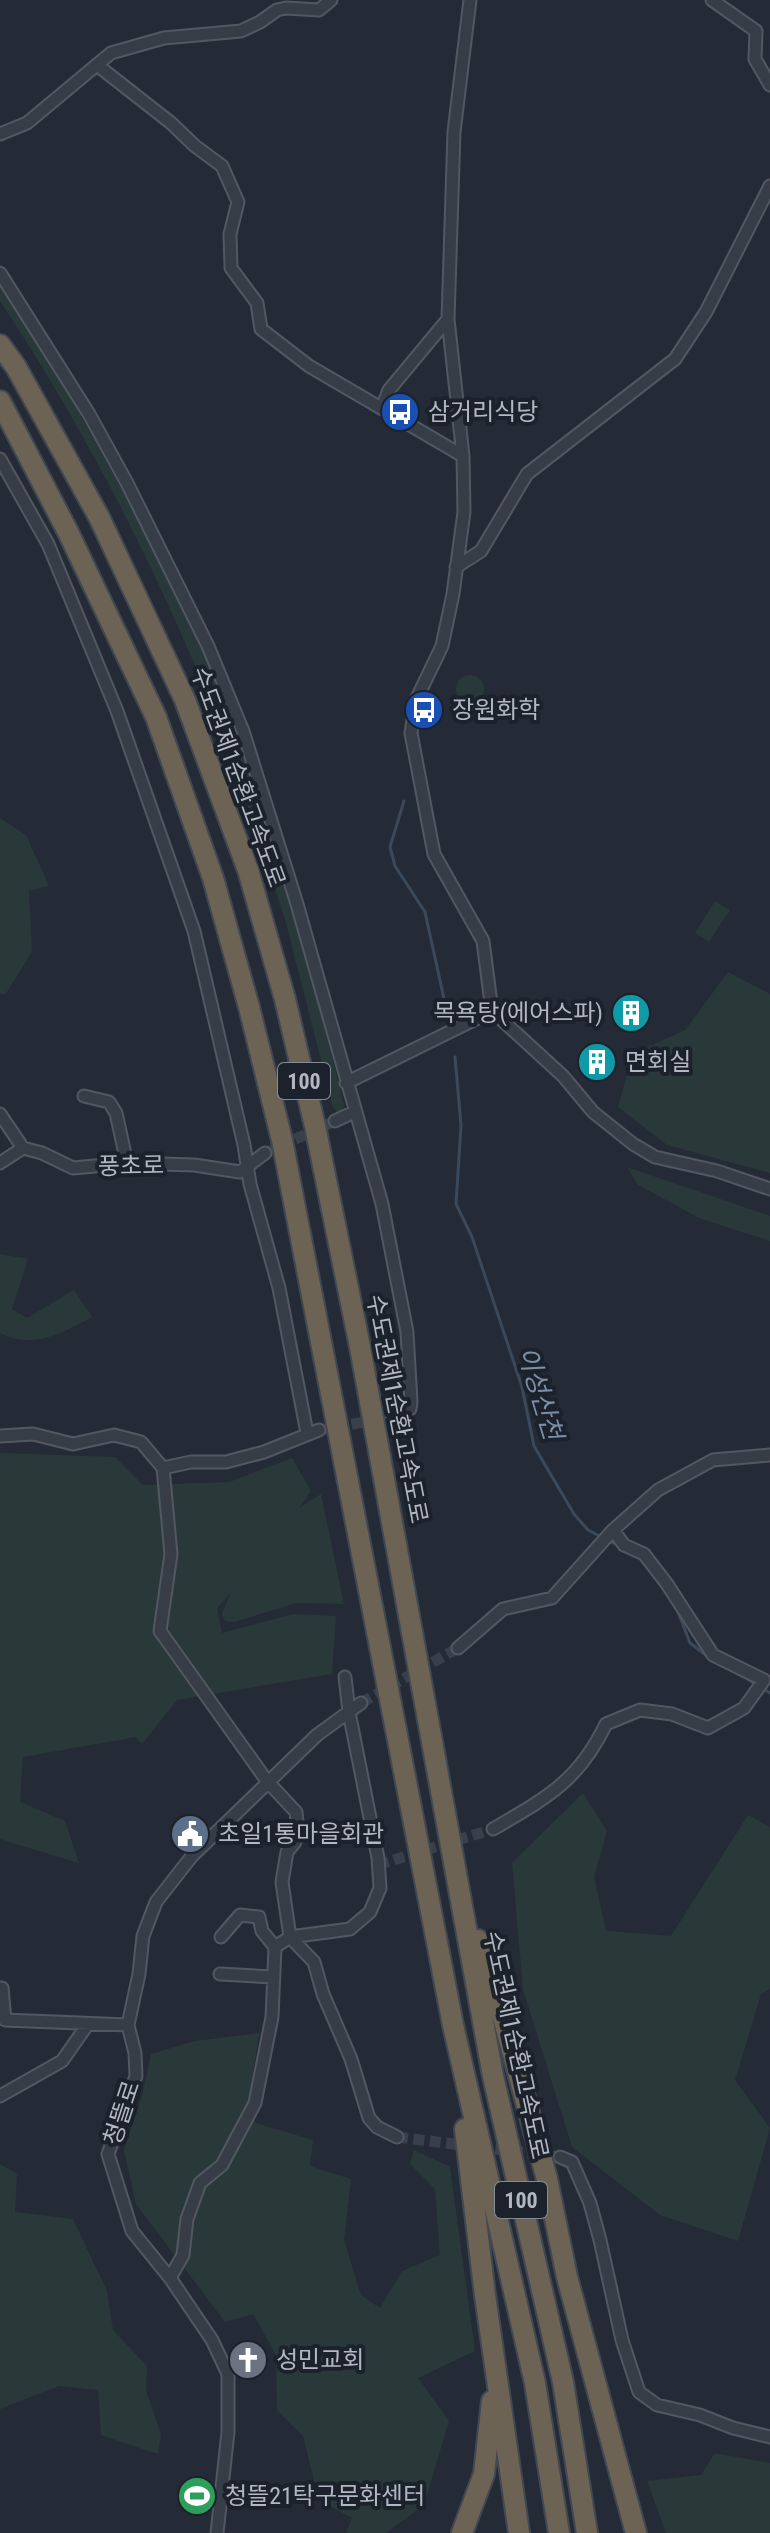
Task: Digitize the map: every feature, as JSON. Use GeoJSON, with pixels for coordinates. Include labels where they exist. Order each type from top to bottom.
{"type":"FeatureCollection","features":[{"type":"Feature","properties":{"kind":"highway","name":"수도권제1순환고속도로"},"geometry":{"type":"LineString","coordinates":[[0,345],[16,367],[106,531],[185,700],[248,870],[285,999],[315,1126],[360,1347],[493,2076],[563,2382],[587,2533]]}},
{"type":"Feature","properties":{"kind":"highway","name":"100"},"geometry":{"type":"LineString","coordinates":[[0,401],[68,532],[156,717],[213,878],[249,1007],[282,1140],[453,2025],[535,2383],[559,2533]]}},
{"type":"Feature","properties":{"kind":"highway"},"geometry":{"type":"LineString","coordinates":[[454,1868],[518,2072],[547,2179],[577,2314],[636,2533]]}},
{"type":"Feature","properties":{"kind":"highway"},"geometry":{"type":"LineString","coordinates":[[453,2025],[495,2369],[519,2533]]}},
{"type":"Feature","properties":{"kind":"highway"},"geometry":{"type":"LineString","coordinates":[[462,2533],[484,2474],[495,2369]]}},
{"type":"Feature","properties":{"kind":"street"},"geometry":{"type":"LineString","coordinates":[[0,134],[27,123],[111,53],[164,38],[241,31],[277,10],[295,7],[319,10],[331,0]]}},
{"type":"Feature","properties":{"kind":"street"},"geometry":{"type":"LineString","coordinates":[[470,0],[454,132],[448,319],[463,456],[464,512],[442,646],[416,700],[411,733],[434,854],[483,941],[492,1011],[563,1076],[593,1112],[633,1144],[655,1157],[717,1171],[770,1189]]}},
{"type":"Feature","properties":{"kind":"street"},"geometry":{"type":"LineString","coordinates":[[712,0],[756,31],[755,59],[770,85]]}},
{"type":"Feature","properties":{"kind":"street"},"geometry":{"type":"LineString","coordinates":[[97,65],[222,166],[238,202],[230,234],[231,268],[257,303],[261,329],[309,366],[463,456]]}},
{"type":"Feature","properties":{"kind":"street"},"geometry":{"type":"LineString","coordinates":[[456,567],[481,551],[527,474],[675,359],[706,312],[770,186]]}},
{"type":"Feature","properties":{"kind":"street"},"geometry":{"type":"LineString","coordinates":[[0,273],[104,441],[148,523],[223,679],[255,768],[382,1204],[407,1332],[411,1402],[410,1409],[393,1417]]}},
{"type":"Feature","properties":{"kind":"street"},"geometry":{"type":"LineString","coordinates":[[382,408],[389,390],[448,319]]}},
{"type":"Feature","properties":{"kind":"street"},"geometry":{"type":"LineString","coordinates":[[0,459],[48,544],[117,711],[194,931],[247,1166],[313,1431],[264,1452],[226,1462],[191,1462],[163,1468]]}},
{"type":"Feature","properties":{"kind":"street"},"geometry":{"type":"LineString","coordinates":[[346,1083],[492,1011]]}},
{"type":"Feature","properties":{"kind":"street"},"geometry":{"type":"LineString","coordinates":[[84,1096],[109,1102],[116,1113],[127,1163]]}},
{"type":"Feature","properties":{"kind":"street"},"geometry":{"type":"LineString","coordinates":[[335,1121],[354,1112]]}},
{"type":"Feature","properties":{"kind":"street"},"geometry":{"type":"LineString","coordinates":[[0,1114],[23,1148],[0,1163]]}},
{"type":"Feature","properties":{"kind":"street","name":"풍초로"},"geometry":{"type":"LineString","coordinates":[[23,1148],[42,1153],[73,1168],[127,1163],[194,1165],[240,1172],[247,1166]]}},
{"type":"Feature","properties":{"kind":"street"},"geometry":{"type":"LineString","coordinates":[[247,1166],[265,1153]]}},
{"type":"Feature","properties":{"kind":"street"},"geometry":{"type":"LineString","coordinates":[[0,1436],[33,1434],[73,1444],[114,1435],[141,1442],[163,1468],[171,1554],[160,1631],[267,1781],[296,1812],[295,1842],[284,1860],[282,1882],[290,1937],[314,1962],[323,1994],[351,2059],[369,2118],[377,2127],[397,2137]]}},
{"type":"Feature","properties":{"kind":"street"},"geometry":{"type":"LineString","coordinates":[[458,1648],[503,1609],[552,1598],[613,1530],[658,1490],[713,1460],[770,1455]]}},
{"type":"Feature","properties":{"kind":"street"},"geometry":{"type":"LineString","coordinates":[[493,1829],[571,1778],[594,1749],[606,1724],[640,1710],[672,1714],[708,1728],[744,1708],[764,1680],[713,1655],[644,1554],[624,1545],[613,1530]]}},
{"type":"Feature","properties":{"kind":"street"},"geometry":{"type":"LineString","coordinates":[[275,1947],[290,1937],[350,1929],[370,1912],[380,1888],[378,1858],[345,1677]]}},
{"type":"Feature","properties":{"kind":"street","name":"청뜰로"},"geometry":{"type":"LineString","coordinates":[[217,2533],[228,2432],[228,2374],[212,2340],[170,2278],[132,2231],[108,2154],[136,2076],[135,2053],[128,2025],[143,1936],[156,1902],[192,1856],[317,1735],[361,1703]]}},
{"type":"Feature","properties":{"kind":"street"},"geometry":{"type":"LineString","coordinates":[[170,2278],[183,2255],[187,2219],[200,2183],[222,2165],[255,2103],[272,2017],[275,1947],[262,1931],[259,1917],[240,1915],[221,1937]]}},
{"type":"Feature","properties":{"kind":"street"},"geometry":{"type":"LineString","coordinates":[[220,1974],[273,1977]]}},
{"type":"Feature","properties":{"kind":"street"},"geometry":{"type":"LineString","coordinates":[[2,1988],[5,2020],[128,2025]]}},
{"type":"Feature","properties":{"kind":"street"},"geometry":{"type":"LineString","coordinates":[[0,2096],[62,2061],[88,2024]]}},
{"type":"Feature","properties":{"kind":"street"},"geometry":{"type":"LineString","coordinates":[[560,2157],[572,2162],[590,2203],[622,2340],[639,2392],[657,2405],[770,2437]]}},
{"type":"Feature","properties":{"kind":"shaded area"},"geometry":{"type":"Polygon","coordinates":[[[0,284],[86,425],[164,570],[227,706],[234,726],[230,734],[224,736],[176,623],[124,513],[65,405],[0,301],[0,284]]]}},
{"type":"Feature","properties":{"kind":"shaded area"},"geometry":{"type":"Polygon","coordinates":[[[470,675],[480,679],[484,689],[480,699],[470,703],[460,699],[456,689],[460,679],[470,675]]]}},
{"type":"Feature","properties":{"kind":"shaded area"},"geometry":{"type":"Polygon","coordinates":[[[234,739],[241,745],[314,985],[344,1105],[340,1115],[333,1107],[285,919],[226,741],[234,739]]]}},
{"type":"Feature","properties":{"kind":"shaded area"},"geometry":{"type":"Polygon","coordinates":[[[0,818],[26,835],[49,886],[29,891],[32,952],[5,995],[0,993],[0,818]]]}},
{"type":"Feature","properties":{"kind":"shaded area"},"geometry":{"type":"Polygon","coordinates":[[[715,901],[730,910],[709,942],[695,933],[715,901]]]}},
{"type":"Feature","properties":{"kind":"shaded area"},"geometry":{"type":"Polygon","coordinates":[[[728,972],[770,994],[770,1173],[667,1145],[618,1107],[633,1054],[685,1030],[728,972]]]}},
{"type":"Feature","properties":{"kind":"shaded area"},"geometry":{"type":"Polygon","coordinates":[[[627,1167],[770,1216],[770,1241],[699,1218],[637,1184],[627,1167]]]}},
{"type":"Feature","properties":{"kind":"shaded area"},"geometry":{"type":"Polygon","coordinates":[[[0,1254],[28,1259],[12,1309],[27,1318],[74,1290],[92,1317],[59,1334],[36,1340],[12,1338],[0,1333],[0,1254]]]}},
{"type":"Feature","properties":{"kind":"shaded area"},"geometry":{"type":"Polygon","coordinates":[[[0,1453],[115,1457],[143,1485],[229,1482],[292,1458],[311,1491],[299,1508],[321,1494],[344,1604],[296,1603],[235,1622],[225,1621],[222,1614],[231,1592],[217,1608],[222,1633],[293,1614],[336,1616],[332,1674],[177,1700],[142,1744],[136,1737],[23,1757],[20,1802],[65,1821],[79,1863],[0,1839],[0,1453]]]}},
{"type":"Feature","properties":{"kind":"shaded area"},"geometry":{"type":"Polygon","coordinates":[[[583,1793],[607,1831],[594,1877],[606,1931],[671,1936],[748,1815],[770,1827],[770,1989],[761,1994],[735,2080],[770,2128],[738,2241],[660,2215],[572,2147],[523,1989],[512,1863],[583,1793]]]}},
{"type":"Feature","properties":{"kind":"shaded area"},"geometry":{"type":"Polygon","coordinates":[[[259,2033],[248,2106],[256,2123],[313,2140],[310,2166],[351,2179],[344,2240],[361,2295],[380,2308],[402,2271],[440,2255],[435,2189],[410,2164],[414,2150],[450,2167],[475,2351],[418,2378],[449,2421],[424,2505],[386,2533],[346,2533],[352,2518],[319,2500],[303,2436],[277,2410],[276,2355],[253,2314],[225,2322],[136,2204],[124,2150],[143,2092],[151,2054],[195,2041],[259,2033]]]}},
{"type":"Feature","properties":{"kind":"shaded area"},"geometry":{"type":"Polygon","coordinates":[[[0,2164],[17,2174],[15,2212],[73,2219],[107,2291],[113,2330],[147,2366],[146,2391],[161,2434],[158,2454],[101,2435],[98,2390],[59,2386],[0,2409],[0,2164]]]}},
{"type":"Feature","properties":{"kind":"shaded area"},"geometry":{"type":"Polygon","coordinates":[[[715,2453],[770,2463],[770,2533],[666,2533],[647,2481],[701,2475],[715,2453]]]}},
{"type":"Feature","properties":{"kind":"waterway","name":"이성산천"},"geometry":{"type":"LineString","coordinates":[[404,801],[390,847],[395,866],[425,912],[444,999],[449,1008]]}},
{"type":"Feature","properties":{"kind":"waterway","name":"이성산천"},"geometry":{"type":"LineString","coordinates":[[455,1057],[461,1125],[456,1204],[472,1237],[522,1387],[534,1446],[574,1514],[588,1530],[621,1547]]}},
{"type":"Feature","properties":{"kind":"waterway","name":"이성산천"},"geometry":{"type":"LineString","coordinates":[[676,1607],[690,1643],[711,1659]]}},
{"type":"Feature","properties":{"kind":"waterway","name":"이성산천"},"geometry":{"type":"LineString","coordinates":[[724,1666],[756,1684]]}},
{"type":"Feature","properties":{"kind":"waterway","name":"이성산천"},"geometry":{"type":"LineString","coordinates":[[762,1688],[770,1693]]}},
{"type":"Feature","properties":{"kind":"tunnel"},"geometry":{"type":"LineString","coordinates":[[265,1153],[335,1121]]}},
{"type":"Feature","properties":{"kind":"tunnel"},"geometry":{"type":"LineString","coordinates":[[319,1430],[393,1417]]}},
{"type":"Feature","properties":{"kind":"tunnel"},"geometry":{"type":"LineString","coordinates":[[361,1703],[458,1648]]}},
{"type":"Feature","properties":{"kind":"tunnel"},"geometry":{"type":"LineString","coordinates":[[378,1865],[493,1829]]}},
{"type":"Feature","properties":{"kind":"tunnel"},"geometry":{"type":"LineString","coordinates":[[397,2137],[560,2157]]}},
{"type":"Feature","properties":{"kind":"place","name":"삼거리식당"},"geometry":{"type":"Point","coordinates":[400,412]}},
{"type":"Feature","properties":{"kind":"place","name":"장원화학"},"geometry":{"type":"Point","coordinates":[424,710]}},
{"type":"Feature","properties":{"kind":"place","name":"목욕탕(에어스파)"},"geometry":{"type":"Point","coordinates":[631,1013]}},
{"type":"Feature","properties":{"kind":"place","name":"면회실"},"geometry":{"type":"Point","coordinates":[597,1062]}},
{"type":"Feature","properties":{"kind":"place","name":"초일1통마을회관"},"geometry":{"type":"Point","coordinates":[190,1834]}},
{"type":"Feature","properties":{"kind":"place","name":"성민교회"},"geometry":{"type":"Point","coordinates":[248,2360]}},
{"type":"Feature","properties":{"kind":"place","name":"청뜰21탁구문화센터"},"geometry":{"type":"Point","coordinates":[197,2496]}}]}
